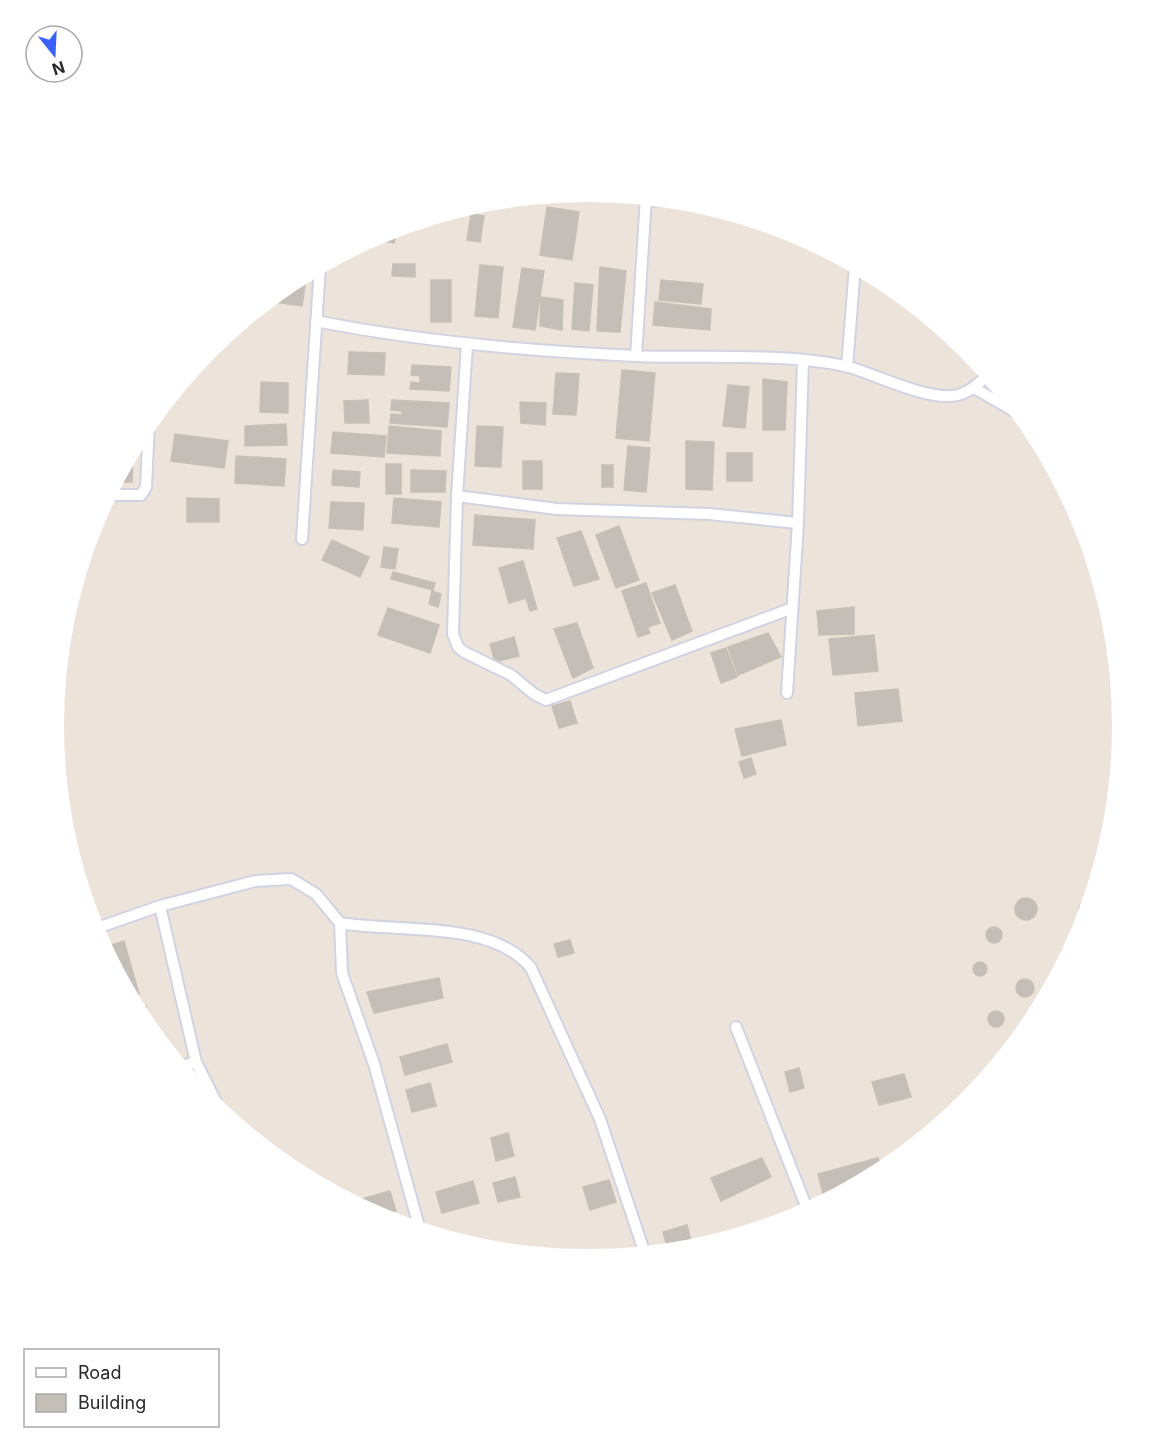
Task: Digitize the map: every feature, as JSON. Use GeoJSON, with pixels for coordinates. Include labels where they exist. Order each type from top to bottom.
{"type":"FeatureCollection","features":[{"type":"Feature","properties":{"kind":"street"},"geometry":{"type":"LineString","coordinates":[[636,356],[646,205]]}},
{"type":"Feature","properties":{"kind":"street"},"geometry":{"type":"LineString","coordinates":[[847,367],[854,275]]}},
{"type":"Feature","properties":{"kind":"street"},"geometry":{"type":"LineString","coordinates":[[302,539],[319,276]]}},
{"type":"Feature","properties":{"kind":"street"},"geometry":{"type":"LineString","coordinates":[[315,321],[467,345],[636,356],[803,360],[847,367],[952,396],[974,388],[982,380]]}},
{"type":"Feature","properties":{"kind":"street"},"geometry":{"type":"LineString","coordinates":[[467,345],[457,496],[453,634],[458,647],[511,675],[534,694],[546,700],[790,609]]}},
{"type":"Feature","properties":{"kind":"street"},"geometry":{"type":"LineString","coordinates":[[787,693],[790,609],[798,523],[803,360]]}},
{"type":"Feature","properties":{"kind":"street"},"geometry":{"type":"LineString","coordinates":[[974,388],[999,402]]}},
{"type":"Feature","properties":{"kind":"street"},"geometry":{"type":"LineString","coordinates":[[117,496],[141,495],[146,487],[148,443]]}},
{"type":"Feature","properties":{"kind":"street"},"geometry":{"type":"LineString","coordinates":[[457,496],[557,509],[709,514],[798,523]]}},
{"type":"Feature","properties":{"kind":"street"},"geometry":{"type":"LineString","coordinates":[[104,926],[160,906],[255,881],[291,879],[316,894],[340,923],[342,973],[374,1064],[417,1220]]}},
{"type":"Feature","properties":{"kind":"street"},"geometry":{"type":"LineString","coordinates":[[160,906],[196,1062],[208,1085]]}},
{"type":"Feature","properties":{"kind":"street"},"geometry":{"type":"LineString","coordinates":[[340,923],[468,935],[507,947],[521,955],[531,968],[600,1119],[642,1246]]}},
{"type":"Feature","properties":{"kind":"street"},"geometry":{"type":"LineString","coordinates":[[736,1027],[804,1202]]}},
{"type":"Feature","properties":{"kind":"street"},"geometry":{"type":"LineString","coordinates":[[189,1064],[196,1062]]}},
{"type":"Feature","properties":{"kind":"building"},"geometry":{"type":"Polygon","coordinates":[[[547,207],[579,212],[572,260],[540,255],[547,207]]]}},
{"type":"Feature","properties":{"kind":"building"},"geometry":{"type":"Polygon","coordinates":[[[471,216],[484,216],[480,242],[467,240],[471,216]]]}},
{"type":"Feature","properties":{"kind":"building"},"geometry":{"type":"Polygon","coordinates":[[[393,264],[415,264],[415,277],[392,276],[393,264]]]}},
{"type":"Feature","properties":{"kind":"building"},"geometry":{"type":"Polygon","coordinates":[[[480,265],[503,267],[498,318],[475,316],[480,265]]]}},
{"type":"Feature","properties":{"kind":"building"},"geometry":{"type":"Polygon","coordinates":[[[600,267],[626,271],[620,332],[597,331],[600,267]]]}},
{"type":"Feature","properties":{"kind":"building"},"geometry":{"type":"Polygon","coordinates":[[[522,268],[544,271],[535,330],[513,327],[522,268]]]}},
{"type":"Feature","properties":{"kind":"building"},"geometry":{"type":"Polygon","coordinates":[[[431,280],[451,280],[451,322],[431,322],[431,280]]]}},
{"type":"Feature","properties":{"kind":"building"},"geometry":{"type":"Polygon","coordinates":[[[661,280],[703,284],[701,304],[659,300],[661,280]]]}},
{"type":"Feature","properties":{"kind":"building"},"geometry":{"type":"Polygon","coordinates":[[[575,283],[593,285],[589,331],[572,329],[575,283]]]}},
{"type":"Feature","properties":{"kind":"building"},"geometry":{"type":"Polygon","coordinates":[[[305,285],[302,306],[279,303],[305,285]]]}},
{"type":"Feature","properties":{"kind":"building"},"geometry":{"type":"Polygon","coordinates":[[[541,297],[563,300],[562,330],[540,326],[541,297]]]}},
{"type":"Feature","properties":{"kind":"building"},"geometry":{"type":"Polygon","coordinates":[[[655,302],[711,309],[710,330],[653,325],[655,302]]]}},
{"type":"Feature","properties":{"kind":"building"},"geometry":{"type":"Polygon","coordinates":[[[349,352],[385,353],[384,375],[348,374],[349,352]]]}},
{"type":"Feature","properties":{"kind":"building"},"geometry":{"type":"Polygon","coordinates":[[[412,365],[451,367],[449,391],[410,389],[411,382],[420,383],[420,376],[411,375],[412,365]]]}},
{"type":"Feature","properties":{"kind":"building"},"geometry":{"type":"Polygon","coordinates":[[[622,370],[655,373],[649,441],[616,438],[622,370]]]}},
{"type":"Feature","properties":{"kind":"building"},"geometry":{"type":"Polygon","coordinates":[[[556,373],[579,374],[576,415],[553,414],[556,373]]]}},
{"type":"Feature","properties":{"kind":"building"},"geometry":{"type":"Polygon","coordinates":[[[763,379],[787,382],[785,430],[763,430],[763,379]]]}},
{"type":"Feature","properties":{"kind":"building"},"geometry":{"type":"Polygon","coordinates":[[[261,382],[288,383],[288,413],[260,412],[261,382]]]}},
{"type":"Feature","properties":{"kind":"building"},"geometry":{"type":"Polygon","coordinates":[[[728,385],[749,387],[745,428],[723,426],[728,385]]]}},
{"type":"Feature","properties":{"kind":"building"},"geometry":{"type":"Polygon","coordinates":[[[368,400],[369,423],[345,423],[344,401],[368,400]]]}},
{"type":"Feature","properties":{"kind":"building"},"geometry":{"type":"Polygon","coordinates":[[[392,400],[449,403],[447,427],[390,423],[391,414],[402,415],[402,411],[391,410],[392,400]]]}},
{"type":"Feature","properties":{"kind":"building"},"geometry":{"type":"Polygon","coordinates":[[[520,402],[546,403],[545,425],[521,423],[520,402]]]}},
{"type":"Feature","properties":{"kind":"building"},"geometry":{"type":"Polygon","coordinates":[[[286,424],[287,445],[245,446],[245,426],[286,424]]]}},
{"type":"Feature","properties":{"kind":"building"},"geometry":{"type":"Polygon","coordinates":[[[389,426],[441,431],[440,456],[387,453],[389,426]]]}},
{"type":"Feature","properties":{"kind":"building"},"geometry":{"type":"Polygon","coordinates":[[[477,426],[503,427],[501,467],[475,466],[477,426]]]}},
{"type":"Feature","properties":{"kind":"building"},"geometry":{"type":"Polygon","coordinates":[[[333,432],[386,436],[384,457],[331,453],[333,432]]]}},
{"type":"Feature","properties":{"kind":"building"},"geometry":{"type":"Polygon","coordinates":[[[175,434],[228,441],[224,468],[171,461],[175,434]]]}},
{"type":"Feature","properties":{"kind":"building"},"geometry":{"type":"Polygon","coordinates":[[[686,441],[714,442],[712,490],[686,489],[686,441]]]}},
{"type":"Feature","properties":{"kind":"building"},"geometry":{"type":"Polygon","coordinates":[[[628,446],[650,448],[646,492],[624,490],[628,446]]]}},
{"type":"Feature","properties":{"kind":"building"},"geometry":{"type":"Polygon","coordinates":[[[727,453],[752,453],[752,481],[727,481],[727,453]]]}},
{"type":"Feature","properties":{"kind":"building"},"geometry":{"type":"Polygon","coordinates":[[[236,456],[286,459],[284,486],[235,483],[236,456]]]}},
{"type":"Feature","properties":{"kind":"building"},"geometry":{"type":"Polygon","coordinates":[[[523,461],[542,461],[542,489],[523,489],[523,461]]]}},
{"type":"Feature","properties":{"kind":"building"},"geometry":{"type":"Polygon","coordinates":[[[386,464],[401,464],[401,494],[386,494],[386,464]]]}},
{"type":"Feature","properties":{"kind":"building"},"geometry":{"type":"Polygon","coordinates":[[[602,465],[613,465],[613,487],[602,487],[602,465]]]}},
{"type":"Feature","properties":{"kind":"building"},"geometry":{"type":"Polygon","coordinates":[[[133,468],[132,482],[125,482],[133,468]]]}},
{"type":"Feature","properties":{"kind":"building"},"geometry":{"type":"Polygon","coordinates":[[[333,470],[360,472],[359,487],[332,485],[333,470]]]}},
{"type":"Feature","properties":{"kind":"building"},"geometry":{"type":"Polygon","coordinates":[[[411,470],[446,471],[445,492],[411,492],[411,470]]]}},
{"type":"Feature","properties":{"kind":"building"},"geometry":{"type":"Polygon","coordinates":[[[187,498],[219,499],[219,522],[187,522],[187,498]]]}},
{"type":"Feature","properties":{"kind":"building"},"geometry":{"type":"Polygon","coordinates":[[[394,498],[441,502],[439,527],[392,523],[394,498]]]}},
{"type":"Feature","properties":{"kind":"building"},"geometry":{"type":"Polygon","coordinates":[[[331,502],[364,503],[363,530],[329,528],[331,502]]]}},
{"type":"Feature","properties":{"kind":"building"},"geometry":{"type":"Polygon","coordinates":[[[475,515],[535,520],[533,549],[473,545],[475,515]]]}},
{"type":"Feature","properties":{"kind":"building"},"geometry":{"type":"Polygon","coordinates":[[[619,526],[639,580],[616,588],[596,535],[619,526]]]}},
{"type":"Feature","properties":{"kind":"building"},"geometry":{"type":"Polygon","coordinates":[[[581,531],[599,579],[574,586],[557,538],[581,531]]]}},
{"type":"Feature","properties":{"kind":"building"},"geometry":{"type":"Polygon","coordinates":[[[332,540],[369,557],[360,577],[322,560],[332,540]]]}},
{"type":"Feature","properties":{"kind":"building"},"geometry":{"type":"Polygon","coordinates":[[[384,547],[398,549],[395,569],[381,567],[384,547]]]}},
{"type":"Feature","properties":{"kind":"building"},"geometry":{"type":"Polygon","coordinates":[[[523,561],[537,609],[530,611],[526,598],[509,603],[499,568],[523,561]]]}},
{"type":"Feature","properties":{"kind":"building"},"geometry":{"type":"Polygon","coordinates":[[[393,572],[435,583],[433,590],[391,579],[393,572]]]}},
{"type":"Feature","properties":{"kind":"building"},"geometry":{"type":"Polygon","coordinates":[[[646,583],[660,623],[648,627],[650,633],[638,637],[622,591],[646,583]]]}},
{"type":"Feature","properties":{"kind":"building"},"geometry":{"type":"Polygon","coordinates":[[[675,585],[692,631],[672,640],[652,593],[675,585]]]}},
{"type":"Feature","properties":{"kind":"building"},"geometry":{"type":"Polygon","coordinates":[[[432,591],[441,594],[438,607],[429,604],[432,591]]]}},
{"type":"Feature","properties":{"kind":"building"},"geometry":{"type":"Polygon","coordinates":[[[854,607],[854,634],[819,635],[817,611],[854,607]]]}},
{"type":"Feature","properties":{"kind":"building"},"geometry":{"type":"Polygon","coordinates":[[[388,608],[439,625],[430,653],[378,635],[388,608]]]}},
{"type":"Feature","properties":{"kind":"building"},"geometry":{"type":"Polygon","coordinates":[[[577,623],[593,668],[573,678],[554,629],[577,623]]]}},
{"type":"Feature","properties":{"kind":"building"},"geometry":{"type":"Polygon","coordinates":[[[768,633],[781,657],[738,675],[728,647],[768,633]]]}},
{"type":"Feature","properties":{"kind":"building"},"geometry":{"type":"Polygon","coordinates":[[[874,635],[878,671],[833,675],[829,639],[874,635]]]}},
{"type":"Feature","properties":{"kind":"building"},"geometry":{"type":"Polygon","coordinates":[[[514,637],[519,656],[495,662],[490,644],[514,637]]]}},
{"type":"Feature","properties":{"kind":"building"},"geometry":{"type":"Polygon","coordinates":[[[726,648],[737,677],[721,683],[711,653],[726,648]]]}},
{"type":"Feature","properties":{"kind":"building"},"geometry":{"type":"Polygon","coordinates":[[[898,689],[902,721],[858,726],[855,693],[898,689]]]}},
{"type":"Feature","properties":{"kind":"building"},"geometry":{"type":"Polygon","coordinates":[[[570,701],[577,723],[559,728],[552,706],[570,701]]]}},
{"type":"Feature","properties":{"kind":"building"},"geometry":{"type":"Polygon","coordinates":[[[781,720],[786,745],[742,756],[735,729],[781,720]]]}},
{"type":"Feature","properties":{"kind":"building"},"geometry":{"type":"Polygon","coordinates":[[[751,758],[756,774],[744,778],[739,762],[751,758]]]}},
{"type":"Feature","properties":{"kind":"building"},"geometry":{"type":"Polygon","coordinates":[[[1026,898],[1034,901],[1037,909],[1034,917],[1026,920],[1018,917],[1015,909],[1018,901],[1026,898]]]}},
{"type":"Feature","properties":{"kind":"building"},"geometry":{"type":"Polygon","coordinates":[[[991,927],[997,927],[1002,935],[1000,941],[991,943],[986,938],[986,932],[991,927]]]}},
{"type":"Feature","properties":{"kind":"building"},"geometry":{"type":"Polygon","coordinates":[[[570,940],[574,953],[558,957],[554,944],[570,940]]]}},
{"type":"Feature","properties":{"kind":"building"},"geometry":{"type":"Polygon","coordinates":[[[124,941],[139,993],[118,957],[112,945],[124,941]]]}},
{"type":"Feature","properties":{"kind":"building"},"geometry":{"type":"Polygon","coordinates":[[[977,962],[983,962],[987,969],[983,976],[977,976],[973,972],[973,966],[977,962]]]}},
{"type":"Feature","properties":{"kind":"building"},"geometry":{"type":"Polygon","coordinates":[[[439,978],[443,998],[374,1013],[367,992],[439,978]]]}},
{"type":"Feature","properties":{"kind":"building"},"geometry":{"type":"Polygon","coordinates":[[[1021,979],[1029,979],[1034,984],[1032,995],[1021,997],[1016,992],[1016,984],[1021,979]]]}},
{"type":"Feature","properties":{"kind":"building"},"geometry":{"type":"Polygon","coordinates":[[[993,1011],[999,1011],[1004,1019],[1002,1025],[993,1027],[988,1022],[988,1016],[993,1011]]]}},
{"type":"Feature","properties":{"kind":"building"},"geometry":{"type":"Polygon","coordinates":[[[447,1044],[452,1062],[405,1075],[400,1057],[447,1044]]]}},
{"type":"Feature","properties":{"kind":"building"},"geometry":{"type":"Polygon","coordinates":[[[799,1068],[804,1088],[790,1092],[785,1072],[799,1068]]]}},
{"type":"Feature","properties":{"kind":"building"},"geometry":{"type":"Polygon","coordinates":[[[904,1074],[911,1097],[879,1105],[872,1082],[904,1074]]]}},
{"type":"Feature","properties":{"kind":"building"},"geometry":{"type":"Polygon","coordinates":[[[430,1083],[436,1106],[412,1112],[406,1090],[430,1083]]]}},
{"type":"Feature","properties":{"kind":"building"},"geometry":{"type":"Polygon","coordinates":[[[508,1133],[514,1156],[496,1161],[491,1138],[508,1133]]]}},
{"type":"Feature","properties":{"kind":"building"},"geometry":{"type":"Polygon","coordinates":[[[762,1158],[771,1177],[721,1201],[711,1178],[762,1158]]]}},
{"type":"Feature","properties":{"kind":"building"},"geometry":{"type":"Polygon","coordinates":[[[878,1158],[879,1161],[823,1193],[818,1174],[878,1158]]]}},
{"type":"Feature","properties":{"kind":"building"},"geometry":{"type":"Polygon","coordinates":[[[515,1177],[520,1197],[498,1202],[493,1183],[515,1177]]]}},
{"type":"Feature","properties":{"kind":"building"},"geometry":{"type":"Polygon","coordinates":[[[609,1180],[616,1202],[590,1210],[583,1187],[609,1180]]]}},
{"type":"Feature","properties":{"kind":"building"},"geometry":{"type":"Polygon","coordinates":[[[473,1181],[479,1203],[442,1213],[436,1192],[473,1181]]]}},
{"type":"Feature","properties":{"kind":"building"},"geometry":{"type":"Polygon","coordinates":[[[390,1191],[396,1211],[388,1209],[364,1198],[390,1191]]]}},
{"type":"Feature","properties":{"kind":"building"},"geometry":{"type":"Polygon","coordinates":[[[687,1225],[690,1239],[666,1243],[663,1232],[687,1225]]]}}]}
